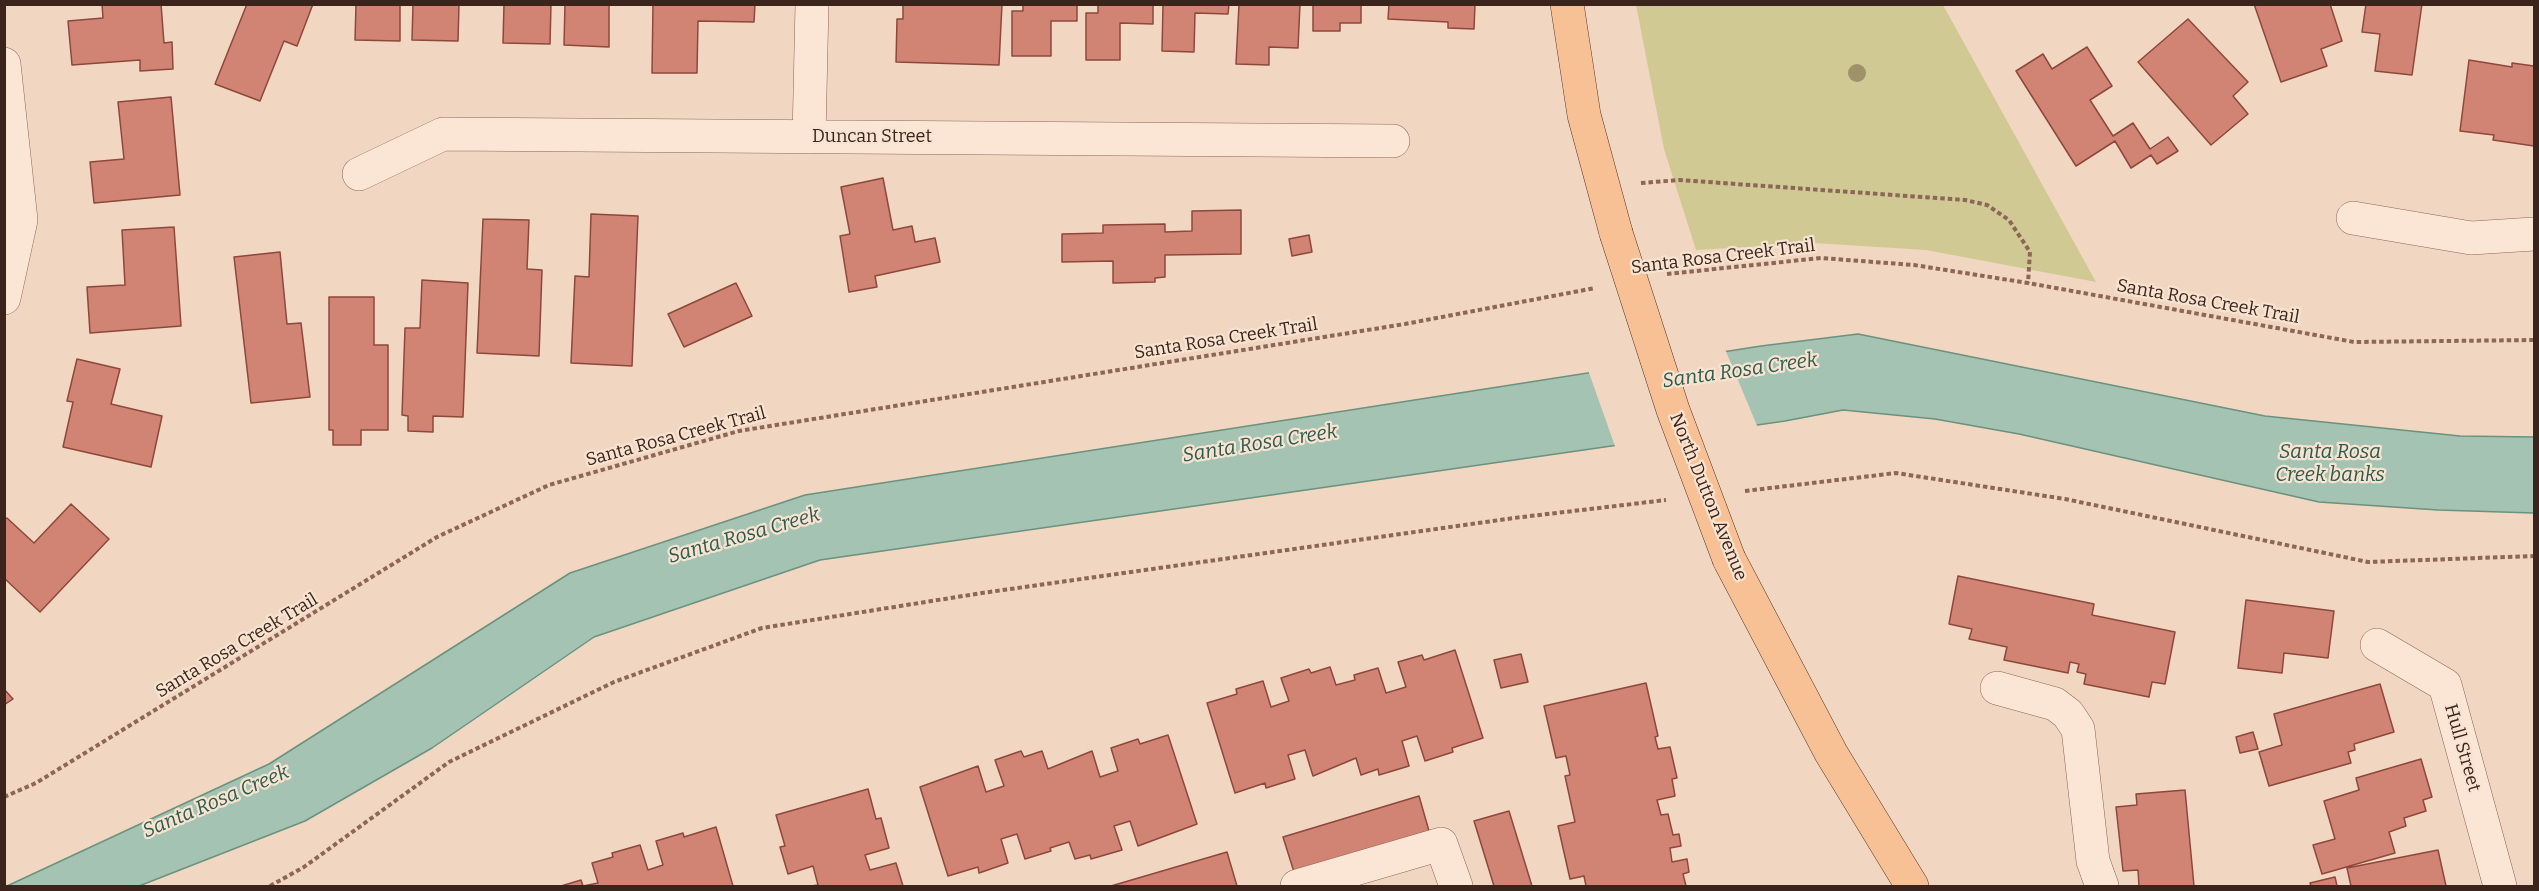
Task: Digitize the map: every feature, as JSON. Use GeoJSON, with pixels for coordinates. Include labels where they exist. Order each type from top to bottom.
{"type":"FeatureCollection","features":[{"type":"Feature","properties":{"kind":"main road","name":"North Dutton Avenue"},"geometry":{"type":"LineString","coordinates":[[1567,4],[1584,115],[1616,233],[1673,410],[1729,559],[1831,753],[1912,886]]}},
{"type":"Feature","properties":{"kind":"street"},"geometry":{"type":"LineString","coordinates":[[808,137],[812,4]]}},
{"type":"Feature","properties":{"kind":"street"},"geometry":{"type":"LineString","coordinates":[[4,64],[21,220],[4,298]]}},
{"type":"Feature","properties":{"kind":"street","name":"Duncan Street"},"geometry":{"type":"LineString","coordinates":[[359,174],[443,134],[1393,141]]}},
{"type":"Feature","properties":{"kind":"street"},"geometry":{"type":"LineString","coordinates":[[2353,218],[2471,238],[2535,234]]}},
{"type":"Feature","properties":{"kind":"street","name":"Hull Street"},"geometry":{"type":"LineString","coordinates":[[2377,645],[2445,685],[2500,886]]}},
{"type":"Feature","properties":{"kind":"street"},"geometry":{"type":"LineString","coordinates":[[1997,688],[2055,704],[2068,714],[2078,729],[2093,861],[2102,886]]}},
{"type":"Feature","properties":{"kind":"street"},"geometry":{"type":"LineString","coordinates":[[1297,886],[1441,844],[1456,886]]}},
{"type":"Feature","properties":{"kind":"path"},"geometry":{"type":"LineString","coordinates":[[1604,186],[1679,180],[1965,200],[1987,205],[2009,220],[2030,252],[2028,283]]}},
{"type":"Feature","properties":{"kind":"path","name":"Santa Rosa Creek Trail"},"geometry":{"type":"LineString","coordinates":[[1657,276],[1821,258],[1914,266],[2028,283],[2354,342],[2535,340]]}},
{"type":"Feature","properties":{"kind":"path","name":"Santa Rosa Creek Trail"},"geometry":{"type":"LineString","coordinates":[[4,797],[46,777],[437,537],[549,485],[739,431],[1394,326],[1600,287]]}},
{"type":"Feature","properties":{"kind":"path"},"geometry":{"type":"LineString","coordinates":[[1740,492],[1896,473],[2065,499],[2368,562],[2535,556]]}},
{"type":"Feature","properties":{"kind":"path"},"geometry":{"type":"LineString","coordinates":[[270,886],[304,867],[449,762],[615,682],[762,628],[1029,586],[1514,518],[1669,500]]}},
{"type":"Feature","properties":{"kind":"shaded area"},"geometry":{"type":"Polygon","coordinates":[[[1636,5],[1943,5],[2096,282],[1926,250],[1814,243],[1696,250],[1664,149],[1636,5]]]}},
{"type":"Feature","properties":{"kind":"water"},"geometry":{"type":"Polygon","coordinates":[[[1858,334],[2265,416],[2460,436],[2534,437],[2534,513],[2438,510],[2319,502],[2019,434],[1935,419],[1843,410],[1785,421],[820,560],[594,637],[432,748],[305,821],[139,886],[7,886],[269,764],[570,573],[805,495],[1761,346],[1858,334]]]}},
{"type":"Feature","properties":{"kind":"pier"},"geometry":{"type":"Polygon","coordinates":[[[1725,349],[1758,428],[1616,449],[1588,370],[1725,349]]]}},
{"type":"Feature","properties":{"kind":"building"},"geometry":{"type":"Polygon","coordinates":[[[102,4],[161,4],[164,43],[172,42],[173,69],[140,71],[140,60],[72,65],[68,21],[103,18],[102,4]]]}},
{"type":"Feature","properties":{"kind":"building"},"geometry":{"type":"Polygon","coordinates":[[[247,4],[313,4],[297,46],[284,41],[260,101],[215,84],[247,4]]]}},
{"type":"Feature","properties":{"kind":"building"},"geometry":{"type":"Polygon","coordinates":[[[356,4],[400,4],[400,41],[355,40],[356,4]]]}},
{"type":"Feature","properties":{"kind":"building"},"geometry":{"type":"Polygon","coordinates":[[[413,4],[459,4],[458,41],[412,40],[413,4]]]}},
{"type":"Feature","properties":{"kind":"building"},"geometry":{"type":"Polygon","coordinates":[[[504,4],[551,4],[550,44],[503,43],[504,4]]]}},
{"type":"Feature","properties":{"kind":"building"},"geometry":{"type":"Polygon","coordinates":[[[565,4],[609,4],[609,47],[564,45],[565,4]]]}},
{"type":"Feature","properties":{"kind":"building"},"geometry":{"type":"Polygon","coordinates":[[[653,4],[755,4],[754,22],[698,21],[697,73],[652,73],[653,4]]]}},
{"type":"Feature","properties":{"kind":"building"},"geometry":{"type":"Polygon","coordinates":[[[903,4],[1002,4],[999,65],[896,62],[897,19],[903,19],[903,4]]]}},
{"type":"Feature","properties":{"kind":"building"},"geometry":{"type":"Polygon","coordinates":[[[1023,4],[1077,4],[1077,21],[1051,21],[1051,56],[1012,56],[1012,11],[1023,11],[1023,4]]]}},
{"type":"Feature","properties":{"kind":"building"},"geometry":{"type":"Polygon","coordinates":[[[1098,4],[1153,4],[1153,24],[1120,23],[1120,60],[1086,60],[1086,13],[1098,13],[1098,4]]]}},
{"type":"Feature","properties":{"kind":"building"},"geometry":{"type":"Polygon","coordinates":[[[1229,4],[1228,14],[1195,13],[1194,52],[1162,51],[1163,5],[1229,4]]]}},
{"type":"Feature","properties":{"kind":"building"},"geometry":{"type":"Polygon","coordinates":[[[1239,4],[1300,4],[1298,48],[1269,47],[1269,65],[1236,64],[1239,4]]]}},
{"type":"Feature","properties":{"kind":"building"},"geometry":{"type":"Polygon","coordinates":[[[1313,4],[1361,4],[1361,23],[1340,23],[1340,31],[1313,31],[1313,4]]]}},
{"type":"Feature","properties":{"kind":"building"},"geometry":{"type":"Polygon","coordinates":[[[1389,4],[1475,4],[1474,29],[1448,28],[1448,22],[1388,19],[1389,4]]]}},
{"type":"Feature","properties":{"kind":"building"},"geometry":{"type":"Polygon","coordinates":[[[2254,4],[2330,4],[2342,41],[2321,49],[2327,66],[2281,82],[2254,4]]]}},
{"type":"Feature","properties":{"kind":"building"},"geometry":{"type":"Polygon","coordinates":[[[2366,4],[2422,4],[2412,75],[2375,71],[2380,34],[2362,32],[2366,4]]]}},
{"type":"Feature","properties":{"kind":"building"},"geometry":{"type":"Polygon","coordinates":[[[2188,19],[2248,82],[2233,96],[2248,114],[2211,145],[2138,62],[2188,19]]]}},
{"type":"Feature","properties":{"kind":"building"},"geometry":{"type":"Polygon","coordinates":[[[2087,47],[2112,86],[2090,100],[2113,136],[2133,123],[2150,149],[2168,137],[2178,151],[2157,164],[2151,155],[2131,168],[2115,141],[2076,166],[2016,71],[2043,54],[2052,69],[2087,47]]]}},
{"type":"Feature","properties":{"kind":"building"},"geometry":{"type":"Polygon","coordinates":[[[2469,60],[2512,67],[2512,63],[2534,66],[2534,146],[2493,140],[2494,135],[2460,131],[2469,60]]]}},
{"type":"Feature","properties":{"kind":"building"},"geometry":{"type":"Polygon","coordinates":[[[171,97],[180,195],[94,203],[90,162],[124,159],[118,102],[171,97]]]}},
{"type":"Feature","properties":{"kind":"building"},"geometry":{"type":"Polygon","coordinates":[[[883,178],[893,230],[912,226],[915,242],[935,238],[940,262],[875,276],[877,287],[849,292],[840,236],[850,234],[841,187],[883,178]]]}},
{"type":"Feature","properties":{"kind":"building"},"geometry":{"type":"Polygon","coordinates":[[[1241,210],[1241,254],[1165,255],[1165,277],[1155,278],[1155,282],[1113,283],[1113,261],[1062,262],[1062,234],[1103,233],[1103,225],[1165,224],[1165,232],[1192,231],[1192,211],[1241,210]]]}},
{"type":"Feature","properties":{"kind":"building"},"geometry":{"type":"Polygon","coordinates":[[[591,214],[638,216],[632,366],[571,363],[575,276],[589,277],[591,214]]]}},
{"type":"Feature","properties":{"kind":"building"},"geometry":{"type":"Polygon","coordinates":[[[483,219],[529,220],[527,269],[542,270],[539,356],[477,353],[483,219]]]}},
{"type":"Feature","properties":{"kind":"building"},"geometry":{"type":"Polygon","coordinates":[[[174,227],[181,326],[90,333],[87,287],[125,285],[122,230],[174,227]]]}},
{"type":"Feature","properties":{"kind":"building"},"geometry":{"type":"Polygon","coordinates":[[[1309,235],[1312,252],[1292,256],[1289,239],[1309,235]]]}},
{"type":"Feature","properties":{"kind":"building"},"geometry":{"type":"Polygon","coordinates":[[[280,252],[287,324],[301,323],[310,397],[251,403],[234,257],[280,252]]]}},
{"type":"Feature","properties":{"kind":"building"},"geometry":{"type":"Polygon","coordinates":[[[422,280],[468,283],[463,417],[433,416],[433,432],[408,431],[408,416],[402,415],[405,328],[420,328],[422,280]]]}},
{"type":"Feature","properties":{"kind":"building"},"geometry":{"type":"Polygon","coordinates":[[[736,283],[752,316],[684,347],[668,314],[736,283]]]}},
{"type":"Feature","properties":{"kind":"building"},"geometry":{"type":"Polygon","coordinates":[[[329,297],[374,297],[374,345],[388,345],[388,430],[361,430],[361,445],[333,445],[333,430],[329,430],[329,297]]]}},
{"type":"Feature","properties":{"kind":"building"},"geometry":{"type":"Polygon","coordinates":[[[77,359],[120,369],[111,404],[162,416],[151,467],[63,447],[73,402],[67,401],[77,359]]]}},
{"type":"Feature","properties":{"kind":"building"},"geometry":{"type":"Polygon","coordinates":[[[71,504],[109,539],[40,612],[4,578],[4,520],[7,518],[34,543],[71,504]]]}},
{"type":"Feature","properties":{"kind":"building"},"geometry":{"type":"Polygon","coordinates":[[[1958,576],[2094,604],[2092,615],[2175,632],[2165,684],[2152,682],[2149,697],[2084,684],[2086,674],[2077,672],[2079,664],[2070,662],[2068,673],[2004,660],[2007,647],[1969,639],[1972,629],[1949,624],[1958,576]]]}},
{"type":"Feature","properties":{"kind":"building"},"geometry":{"type":"Polygon","coordinates":[[[2246,600],[2334,611],[2328,658],[2284,653],[2282,673],[2238,668],[2246,600]]]}},
{"type":"Feature","properties":{"kind":"building"},"geometry":{"type":"Polygon","coordinates":[[[1455,650],[1483,738],[1452,748],[1453,752],[1425,761],[1417,736],[1402,741],[1409,766],[1379,775],[1378,769],[1361,775],[1356,758],[1313,776],[1305,750],[1288,755],[1295,779],[1266,788],[1265,783],[1235,793],[1207,703],[1237,694],[1236,689],[1263,681],[1271,707],[1289,701],[1281,678],[1309,669],[1311,673],[1330,667],[1336,685],[1355,680],[1354,675],[1378,668],[1386,693],[1406,687],[1398,662],[1422,655],[1424,660],[1455,650]]]}},
{"type":"Feature","properties":{"kind":"building"},"geometry":{"type":"Polygon","coordinates":[[[1521,654],[1528,682],[1501,688],[1494,660],[1521,654]]]}},
{"type":"Feature","properties":{"kind":"building"},"geometry":{"type":"Polygon","coordinates":[[[1646,683],[1658,736],[1655,737],[1658,749],[1670,747],[1677,778],[1672,779],[1675,796],[1657,800],[1661,815],[1668,814],[1673,835],[1679,834],[1681,846],[1670,848],[1672,862],[1687,859],[1689,872],[1683,874],[1686,886],[1586,886],[1584,876],[1570,879],[1558,826],[1575,822],[1565,776],[1570,775],[1566,756],[1556,758],[1544,706],[1646,683]]]}},
{"type":"Feature","properties":{"kind":"building"},"geometry":{"type":"Polygon","coordinates":[[[2380,684],[2394,732],[2354,744],[2355,750],[2348,752],[2351,763],[2269,786],[2259,752],[2282,745],[2274,714],[2380,684]]]}},
{"type":"Feature","properties":{"kind":"building"},"geometry":{"type":"Polygon","coordinates":[[[4,689],[13,699],[4,705],[4,689]]]}},
{"type":"Feature","properties":{"kind":"building"},"geometry":{"type":"Polygon","coordinates":[[[2253,732],[2258,749],[2240,753],[2236,737],[2253,732]]]}},
{"type":"Feature","properties":{"kind":"building"},"geometry":{"type":"Polygon","coordinates":[[[1168,735],[1197,824],[1138,846],[1130,821],[1114,826],[1122,850],[1091,859],[1090,855],[1075,859],[1069,842],[1050,848],[1051,851],[1025,859],[1017,834],[1001,839],[1008,863],[979,873],[978,867],[948,876],[920,787],[978,766],[986,792],[1004,786],[995,760],[1021,751],[1024,757],[1042,751],[1048,769],[1092,751],[1100,777],[1118,771],[1111,748],[1138,739],[1140,744],[1168,735]]]}},
{"type":"Feature","properties":{"kind":"building"},"geometry":{"type":"Polygon","coordinates":[[[2421,759],[2432,797],[2423,800],[2426,811],[2404,818],[2406,826],[2389,832],[2395,853],[2322,874],[2313,845],[2335,839],[2324,801],[2359,790],[2356,778],[2421,759]]]}},
{"type":"Feature","properties":{"kind":"building"},"geometry":{"type":"Polygon","coordinates":[[[868,789],[876,819],[881,818],[889,848],[865,855],[870,870],[896,863],[903,886],[811,886],[818,885],[813,866],[788,874],[780,847],[785,846],[776,815],[868,789]]]}},
{"type":"Feature","properties":{"kind":"building"},"geometry":{"type":"Polygon","coordinates":[[[2185,790],[2194,886],[2139,886],[2138,870],[2123,871],[2116,807],[2137,805],[2136,794],[2185,790]]]}},
{"type":"Feature","properties":{"kind":"building"},"geometry":{"type":"Polygon","coordinates":[[[1419,796],[1429,831],[1294,872],[1283,837],[1419,796]]]}},
{"type":"Feature","properties":{"kind":"building"},"geometry":{"type":"Polygon","coordinates":[[[1509,811],[1532,886],[1494,886],[1474,821],[1509,811]]]}},
{"type":"Feature","properties":{"kind":"building"},"geometry":{"type":"Polygon","coordinates":[[[716,827],[733,886],[583,886],[598,883],[592,863],[613,857],[612,853],[640,845],[648,870],[663,865],[656,841],[683,833],[684,837],[716,827]]]}},
{"type":"Feature","properties":{"kind":"building"},"geometry":{"type":"Polygon","coordinates":[[[2438,850],[2446,886],[2351,886],[2347,868],[2438,850]]]}},
{"type":"Feature","properties":{"kind":"building"},"geometry":{"type":"Polygon","coordinates":[[[1227,852],[1237,886],[1111,886],[1227,852]]]}},
{"type":"Feature","properties":{"kind":"building"},"geometry":{"type":"Polygon","coordinates":[[[2335,877],[2337,886],[2311,886],[2310,883],[2335,877]]]}},
{"type":"Feature","properties":{"kind":"building"},"geometry":{"type":"Polygon","coordinates":[[[581,880],[583,886],[561,886],[581,880]]]}},
{"type":"Feature","properties":{"kind":"water label","name":"Santa Rosa Creek"},"geometry":{"type":"Point","coordinates":[1740,371]}},
{"type":"Feature","properties":{"kind":"water label","name":"Santa Rosa Creek"},"geometry":{"type":"Point","coordinates":[1260,444]}},
{"type":"Feature","properties":{"kind":"water label","name":"Santa Rosa Creek banks"},"geometry":{"type":"Point","coordinates":[2330,464]}},
{"type":"Feature","properties":{"kind":"water label","name":"Santa Rosa Creek"},"geometry":{"type":"Point","coordinates":[744,536]}},
{"type":"Feature","properties":{"kind":"water label","name":"Santa Rosa Creek"},"geometry":{"type":"Point","coordinates":[216,802]}}]}
